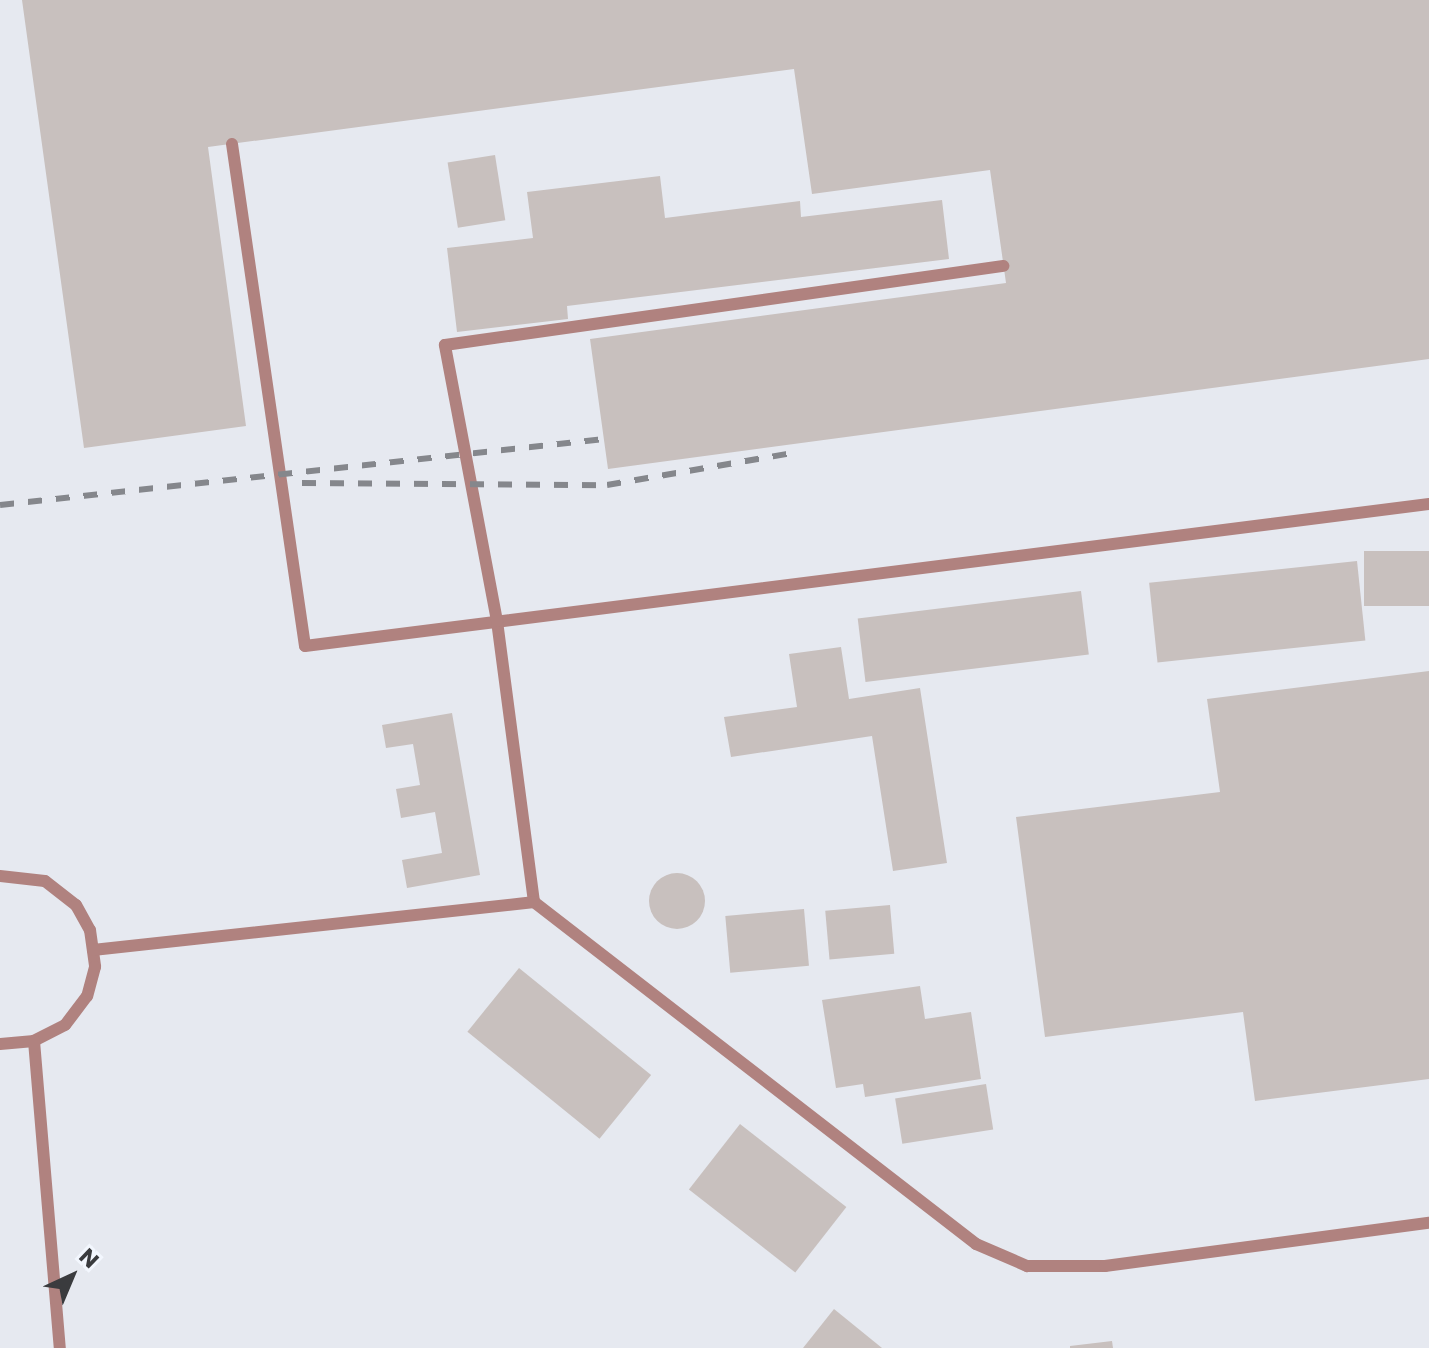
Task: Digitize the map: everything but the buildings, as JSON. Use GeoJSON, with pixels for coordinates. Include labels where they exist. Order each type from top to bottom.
{"type":"FeatureCollection","features":[{"type":"Feature","properties":{"kind":"lane"},"geometry":{"type":"LineString","coordinates":[[232,144],[305,646],[1429,504]]}},
{"type":"Feature","properties":{"kind":"lane"},"geometry":{"type":"LineString","coordinates":[[534,902],[497,621],[445,345],[1003,266]]}},
{"type":"Feature","properties":{"kind":"lane"},"geometry":{"type":"LineString","coordinates":[[0,876],[45,881],[76,905],[93,950],[87,996],[65,1025],[34,1041],[0,1044]]}},
{"type":"Feature","properties":{"kind":"lane"},"geometry":{"type":"LineString","coordinates":[[93,950],[534,902],[976,1244],[1027,1266],[1105,1266],[1429,1223]]}},
{"type":"Feature","properties":{"kind":"lane"},"geometry":{"type":"LineString","coordinates":[[34,1041],[60,1348]]}},
{"type":"Feature","properties":{"kind":"railway"},"geometry":{"type":"LineString","coordinates":[[0,505],[604,439]]}},
{"type":"Feature","properties":{"kind":"railway"},"geometry":{"type":"LineString","coordinates":[[302,483],[607,485],[787,454]]}}]}
